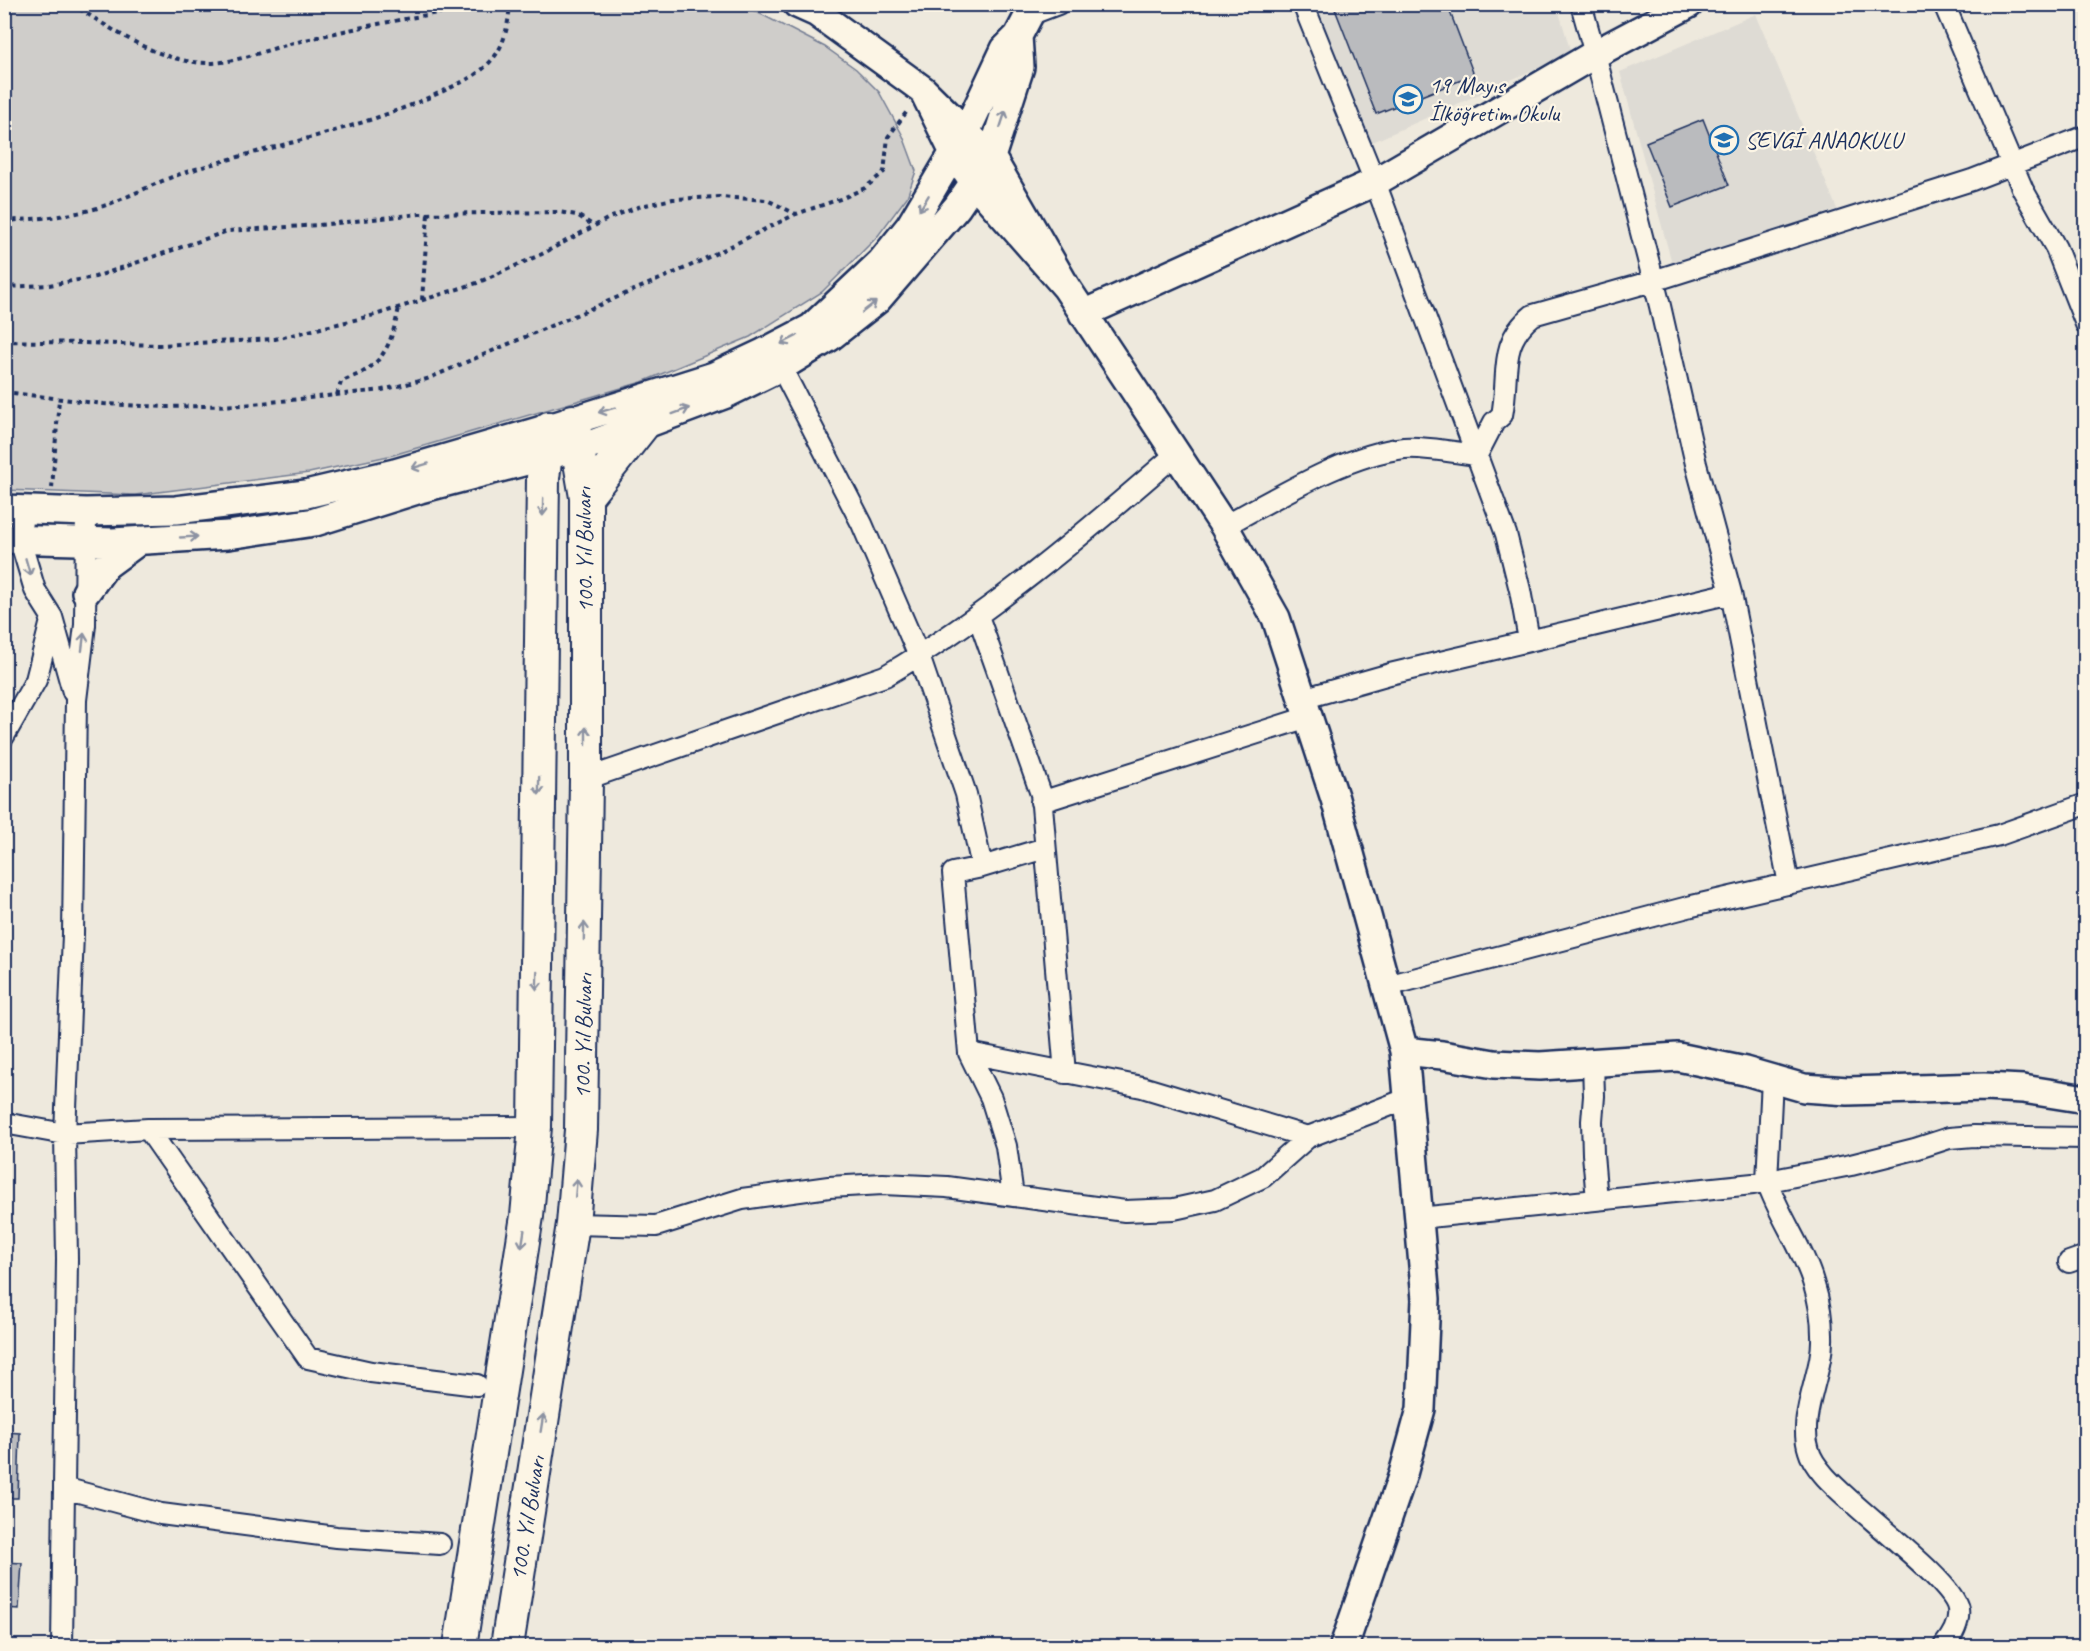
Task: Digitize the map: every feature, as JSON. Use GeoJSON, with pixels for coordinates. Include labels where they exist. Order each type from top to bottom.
{"type":"FeatureCollection","features":[{"type":"Feature","properties":{"kind":"main road"},"geometry":{"type":"LineString","coordinates":[[586,497],[643,425]]}},
{"type":"Feature","properties":{"kind":"main road","name":"100. Yıl Bulvarı"},"geometry":{"type":"LineString","coordinates":[[507,1647],[573,1224],[581,1130],[586,779],[586,497],[561,438]]}},
{"type":"Feature","properties":{"kind":"main road","name":"100. Yıl Bulvarı"},"geometry":{"type":"LineString","coordinates":[[460,1647],[527,1216],[535,1127],[543,478],[561,438]]}},
{"type":"Feature","properties":{"kind":"street"},"geometry":{"type":"LineString","coordinates":[[797,4],[817,13],[923,90],[960,142],[974,182],[1066,287]]}},
{"type":"Feature","properties":{"kind":"street"},"geometry":{"type":"LineString","coordinates":[[12,539],[140,540],[228,535],[315,522],[420,489],[561,438],[714,376],[811,328],[881,262],[910,226],[960,142],[1005,49],[1026,18],[1058,4]]}},
{"type":"Feature","properties":{"kind":"street"},"geometry":{"type":"LineString","coordinates":[[1303,4],[1375,182],[1506,534],[1520,590],[1529,640]]}},
{"type":"Feature","properties":{"kind":"street"},"geometry":{"type":"LineString","coordinates":[[1581,4],[1653,281],[1696,464],[1731,593],[1789,884]]}},
{"type":"Feature","properties":{"kind":"street"},"geometry":{"type":"LineString","coordinates":[[1083,314],[1375,182],[1595,54],[1689,4]]}},
{"type":"Feature","properties":{"kind":"street"},"geometry":{"type":"LineString","coordinates":[[1944,4],[2023,190],[2056,248],[2085,324]]}},
{"type":"Feature","properties":{"kind":"street"},"geometry":{"type":"LineString","coordinates":[[76,700],[52,617],[34,590],[12,539],[14,510],[86,512],[176,510],[306,494],[561,438],[643,425],[726,394],[781,367],[830,337],[877,300],[957,207],[991,157],[1020,67],[1026,18]]}},
{"type":"Feature","properties":{"kind":"street"},"geometry":{"type":"LineString","coordinates":[[1477,455],[1494,422],[1502,415],[1507,359],[1512,339],[1520,325],[1533,315],[1653,281],[1972,180],[2085,136]]}},
{"type":"Feature","properties":{"kind":"street"},"geometry":{"type":"LineString","coordinates":[[960,142],[991,157],[1066,287],[1224,526],[1276,618],[1335,799],[1404,1051],[1426,1299],[1421,1409],[1403,1474],[1344,1647]]}},
{"type":"Feature","properties":{"kind":"street"},"geometry":{"type":"LineString","coordinates":[[781,367],[862,524],[919,656],[966,794],[982,867]]}},
{"type":"Feature","properties":{"kind":"street"},"geometry":{"type":"LineString","coordinates":[[1224,526],[1333,470],[1370,456],[1406,448],[1477,455]]}},
{"type":"Feature","properties":{"kind":"street"},"geometry":{"type":"LineString","coordinates":[[586,779],[885,676],[919,656],[978,615],[1114,508],[1176,454]]}},
{"type":"Feature","properties":{"kind":"street"},"geometry":{"type":"LineString","coordinates":[[62,1647],[67,1259],[65,1134],[73,934],[76,700],[85,625],[86,512]]}},
{"type":"Feature","properties":{"kind":"street"},"geometry":{"type":"LineString","coordinates":[[86,592],[106,565],[140,540]]}},
{"type":"Feature","properties":{"kind":"street"},"geometry":{"type":"LineString","coordinates":[[1041,802],[1305,708],[1390,674],[1731,593]]}},
{"type":"Feature","properties":{"kind":"street"},"geometry":{"type":"LineString","coordinates":[[978,615],[1041,794],[1065,1073]]}},
{"type":"Feature","properties":{"kind":"street"},"geometry":{"type":"LineString","coordinates":[[4,736],[36,680],[52,617]]}},
{"type":"Feature","properties":{"kind":"street"},"geometry":{"type":"LineString","coordinates":[[1387,986],[1692,906],[1999,835],[2085,804]]}},
{"type":"Feature","properties":{"kind":"street"},"geometry":{"type":"LineString","coordinates":[[1013,1196],[1006,1146],[991,1098],[969,1053],[953,873],[982,867],[1045,848]]}},
{"type":"Feature","properties":{"kind":"street"},"geometry":{"type":"LineString","coordinates":[[1404,1051],[1494,1064],[1540,1066],[1678,1057],[1745,1071],[1804,1088],[1848,1091],[1984,1087],[2023,1089],[2085,1099]]}},
{"type":"Feature","properties":{"kind":"street"},"geometry":{"type":"LineString","coordinates":[[969,1053],[1142,1087],[1308,1137]]}},
{"type":"Feature","properties":{"kind":"street"},"geometry":{"type":"LineString","coordinates":[[1593,1062],[1592,1121],[1597,1200]]}},
{"type":"Feature","properties":{"kind":"street"},"geometry":{"type":"LineString","coordinates":[[1772,1078],[1767,1181],[1814,1284],[1819,1306],[1822,1351],[1805,1428],[1809,1452],[1824,1475],[1951,1594],[1958,1607],[1957,1622],[1944,1647]]}},
{"type":"Feature","properties":{"kind":"street"},"geometry":{"type":"LineString","coordinates":[[573,1224],[656,1226],[742,1199],[829,1187],[882,1185],[947,1187],[1125,1211],[1174,1209],[1215,1200],[1263,1177],[1308,1137],[1409,1098]]}},
{"type":"Feature","properties":{"kind":"street"},"geometry":{"type":"LineString","coordinates":[[4,1123],[65,1134],[148,1129],[535,1127]]}},
{"type":"Feature","properties":{"kind":"street"},"geometry":{"type":"LineString","coordinates":[[148,1129],[308,1358],[371,1372],[477,1385]]}},
{"type":"Feature","properties":{"kind":"street"},"geometry":{"type":"LineString","coordinates":[[1419,1218],[1767,1181],[1851,1165],[1949,1138],[1974,1136],[2085,1138]]}},
{"type":"Feature","properties":{"kind":"street"},"geometry":{"type":"LineString","coordinates":[[64,1488],[161,1514],[336,1538],[440,1544]]}},
{"type":"Feature","properties":{"kind":"path"},"geometry":{"type":"LineString","coordinates":[[72,4],[122,36],[152,50],[181,59],[210,63],[383,23],[488,4]]}},
{"type":"Feature","properties":{"kind":"path"},"geometry":{"type":"LineString","coordinates":[[4,221],[54,218],[96,209],[183,173],[357,125],[418,103],[467,80],[489,64],[499,50],[508,27],[510,4]]}},
{"type":"Feature","properties":{"kind":"path"},"geometry":{"type":"LineString","coordinates":[[4,392],[59,399],[165,407],[244,405],[382,390],[427,380],[688,267],[796,214],[865,188],[884,171],[888,137],[923,90]]}},
{"type":"Feature","properties":{"kind":"path"},"geometry":{"type":"LineString","coordinates":[[4,340],[159,345],[275,339],[399,307],[477,283],[542,254],[609,218],[641,206],[685,199],[719,197],[766,200],[796,214]]}},
{"type":"Feature","properties":{"kind":"path"},"geometry":{"type":"LineString","coordinates":[[4,287],[49,285],[95,277],[228,231],[428,214],[559,212],[577,215],[594,226]]}},
{"type":"Feature","properties":{"kind":"path"},"geometry":{"type":"LineString","coordinates":[[422,300],[428,214]]}},
{"type":"Feature","properties":{"kind":"path"},"geometry":{"type":"LineString","coordinates":[[337,395],[341,382],[378,362],[386,350],[399,307]]}},
{"type":"Feature","properties":{"kind":"path"},"geometry":{"type":"LineString","coordinates":[[51,511],[59,399]]}},
{"type":"Feature","properties":{"kind":"shaded area"},"geometry":{"type":"Polygon","coordinates":[[[5,4],[743,5],[825,47],[856,69],[879,92],[903,136],[916,171],[907,197],[877,237],[822,292],[750,337],[642,382],[393,455],[309,473],[135,495],[5,490],[5,4]]]}},
{"type":"Feature","properties":{"kind":"shaded area","name":"19 Mayıs İlköğretim Okulu"},"geometry":{"type":"Polygon","coordinates":[[[1310,5],[1557,5],[1571,53],[1366,145],[1310,5]]]}},
{"type":"Feature","properties":{"kind":"shaded area","name":"SEVGİ ANAOKULU"},"geometry":{"type":"Polygon","coordinates":[[[1756,14],[1837,209],[1673,267],[1620,72],[1756,14]]]}},
{"type":"Feature","properties":{"kind":"building"},"geometry":{"type":"Polygon","coordinates":[[[1333,4],[1447,4],[1474,75],[1376,114],[1333,4]]]}},
{"type":"Feature","properties":{"kind":"building"},"geometry":{"type":"Polygon","coordinates":[[[1703,119],[1729,185],[1672,207],[1646,142],[1703,119]]]}},
{"type":"Feature","properties":{"kind":"building"},"geometry":{"type":"Polygon","coordinates":[[[4,1432],[20,1433],[18,1498],[4,1498],[4,1432]]]}},
{"type":"Feature","properties":{"kind":"building"},"geometry":{"type":"Polygon","coordinates":[[[4,1562],[22,1563],[19,1609],[4,1608],[4,1562]]]}},
{"type":"Feature","properties":{"kind":"place","name":"19 Mayıs İlköğretim Okulu"},"geometry":{"type":"Point","coordinates":[1408,99]}},
{"type":"Feature","properties":{"kind":"place","name":"SEVGİ ANAOKULU"},"geometry":{"type":"Point","coordinates":[1724,140]}}]}
